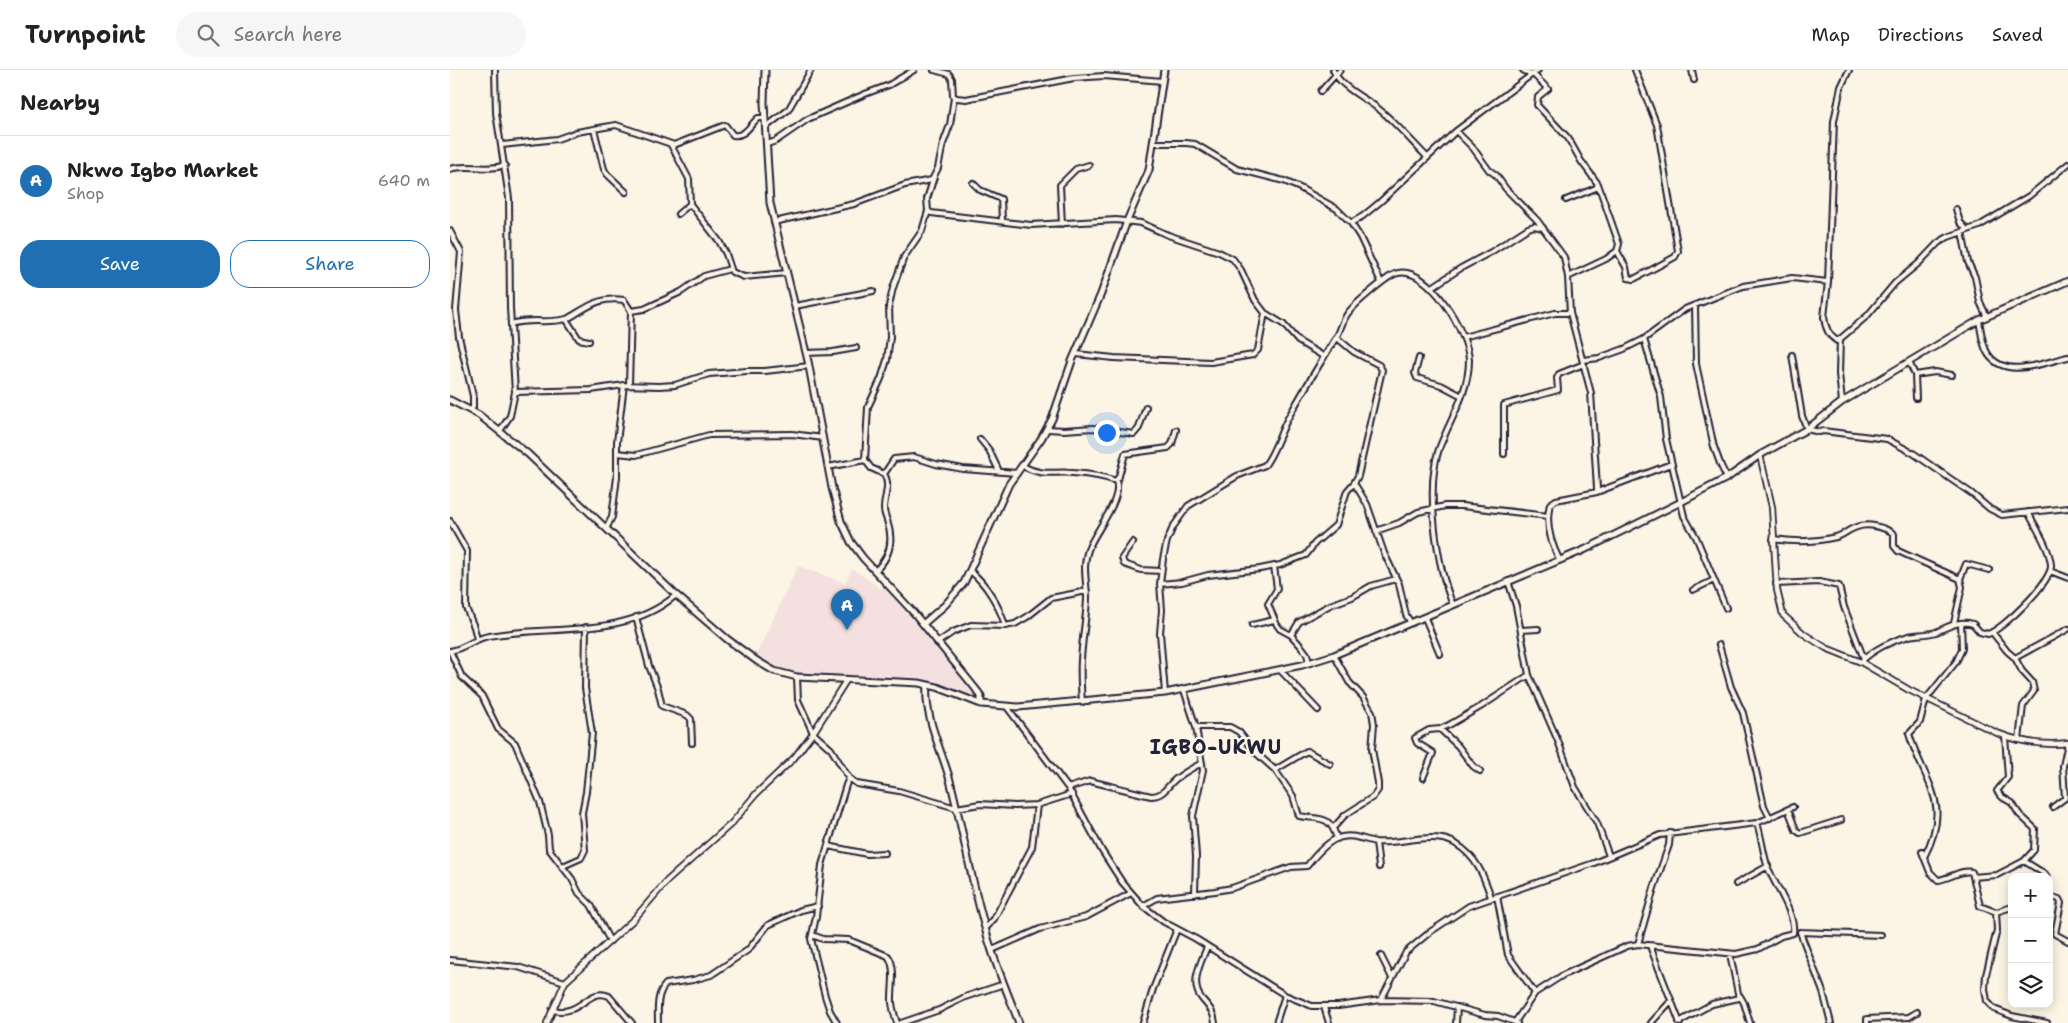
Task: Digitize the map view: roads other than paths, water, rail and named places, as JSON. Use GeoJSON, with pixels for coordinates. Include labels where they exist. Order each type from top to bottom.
{"type":"FeatureCollection","features":[{"type":"Feature","properties":{"kind":"main road"},"geometry":{"type":"LineString","coordinates":[[765,70],[765,118],[770,202],[806,353],[828,467],[841,521],[851,542],[923,624],[977,690],[981,696],[981,704]]}},
{"type":"Feature","properties":{"kind":"main road"},"geometry":{"type":"LineString","coordinates":[[923,624],[955,594],[970,572],[1002,498],[1048,429],[1076,354],[1098,303],[1127,221],[1147,176],[1164,70]]}},
{"type":"Feature","properties":{"kind":"main road"},"geometry":{"type":"LineString","coordinates":[[450,400],[471,410],[528,454],[607,527],[676,595],[727,639],[774,671],[797,677],[926,685],[981,704],[1007,707],[1082,702],[1184,690],[1309,663],[1334,655],[1425,618],[1559,559],[1584,550],[1727,478],[1760,455],[1807,429],[1842,402],[1910,364],[1980,320],[2068,281]]}},
{"type":"Feature","properties":{"kind":"main road"},"geometry":{"type":"LineString","coordinates":[[926,685],[927,703],[951,782],[966,852],[992,950],[1019,1023]]}},
{"type":"Feature","properties":{"kind":"main road"},"geometry":{"type":"LineString","coordinates":[[974,702],[977,690]]}},
{"type":"Feature","properties":{"kind":"street"},"geometry":{"type":"LineString","coordinates":[[495,70],[496,113],[509,198],[511,324],[515,392],[510,416],[500,431]]}},
{"type":"Feature","properties":{"kind":"street"},"geometry":{"type":"LineString","coordinates":[[766,127],[788,110],[811,70]]}},
{"type":"Feature","properties":{"kind":"street"},"geometry":{"type":"LineString","coordinates":[[767,144],[776,142],[808,119],[889,85],[914,70]]}},
{"type":"Feature","properties":{"kind":"street"},"geometry":{"type":"LineString","coordinates":[[934,70],[951,76]]}},
{"type":"Feature","properties":{"kind":"street"},"geometry":{"type":"LineString","coordinates":[[875,571],[887,558],[891,542],[888,522],[884,514],[884,499],[888,483],[884,474],[871,468],[865,460],[868,407],[883,374],[887,360],[890,338],[889,306],[893,288],[904,257],[922,231],[928,210],[927,199],[950,125],[954,98],[951,76],[953,70]]}},
{"type":"Feature","properties":{"kind":"street"},"geometry":{"type":"LineString","coordinates":[[1333,70],[1336,76],[1359,97],[1385,114],[1427,157]]}},
{"type":"Feature","properties":{"kind":"street"},"geometry":{"type":"LineString","coordinates":[[1320,91],[1340,70]]}},
{"type":"Feature","properties":{"kind":"street"},"geometry":{"type":"LineString","coordinates":[[1523,70],[1532,74],[1548,89],[1538,97],[1537,105],[1568,138],[1581,161],[1598,184],[1619,244],[1617,251],[1606,259],[1568,277]]}},
{"type":"Feature","properties":{"kind":"street"},"geometry":{"type":"LineString","coordinates":[[1351,223],[1374,207],[1456,131],[1538,70]]}},
{"type":"Feature","properties":{"kind":"street"},"geometry":{"type":"LineString","coordinates":[[1617,251],[1626,267],[1628,278],[1631,280],[1675,258],[1678,251],[1657,125],[1635,70]]}},
{"type":"Feature","properties":{"kind":"street"},"geometry":{"type":"LineString","coordinates":[[1692,70],[1694,80]]}},
{"type":"Feature","properties":{"kind":"street"},"geometry":{"type":"LineString","coordinates":[[1849,70],[1841,87],[1839,105],[1834,121],[1828,282],[1824,323],[1831,336],[1837,341],[1867,316],[1896,282],[1915,267],[1938,243],[1948,237],[1979,226],[2029,196],[2068,164]]}},
{"type":"Feature","properties":{"kind":"street"},"geometry":{"type":"LineString","coordinates":[[954,98],[981,98],[1074,78],[1120,77],[1162,81]]}},
{"type":"Feature","properties":{"kind":"street"},"geometry":{"type":"LineString","coordinates":[[671,146],[725,125],[733,135],[738,136],[745,132],[758,118],[765,118]]}},
{"type":"Feature","properties":{"kind":"street"},"geometry":{"type":"LineString","coordinates":[[502,145],[557,139],[616,125],[671,146],[689,179],[690,204],[719,241],[726,254],[730,269],[735,275],[744,277],[787,273]]}},
{"type":"Feature","properties":{"kind":"street"},"geometry":{"type":"LineString","coordinates":[[594,129],[604,169],[626,192]]}},
{"type":"Feature","properties":{"kind":"street"},"geometry":{"type":"LineString","coordinates":[[1456,131],[1473,148],[1489,170],[1496,174],[1506,189],[1544,228],[1564,257],[1568,277],[1570,313],[1592,402],[1597,492]]}},
{"type":"Feature","properties":{"kind":"street"},"geometry":{"type":"LineString","coordinates":[[1153,143],[1186,143],[1203,148],[1237,169],[1300,188],[1337,209],[1351,223],[1366,246],[1381,282]]}},
{"type":"Feature","properties":{"kind":"street"},"geometry":{"type":"LineString","coordinates":[[450,169],[460,167],[489,168],[505,165]]}},
{"type":"Feature","properties":{"kind":"street"},"geometry":{"type":"LineString","coordinates":[[1062,224],[1060,185],[1076,169],[1089,165]]}},
{"type":"Feature","properties":{"kind":"street"},"geometry":{"type":"LineString","coordinates":[[774,222],[854,204],[905,185],[928,182],[934,178]]}},
{"type":"Feature","properties":{"kind":"street"},"geometry":{"type":"LineString","coordinates":[[921,183],[931,187]]}},
{"type":"Feature","properties":{"kind":"street"},"geometry":{"type":"LineString","coordinates":[[973,183],[980,190],[1001,199],[1002,220]]}},
{"type":"Feature","properties":{"kind":"street"},"geometry":{"type":"LineString","coordinates":[[1566,200],[1596,188],[1598,184]]}},
{"type":"Feature","properties":{"kind":"street"},"geometry":{"type":"LineString","coordinates":[[678,214],[690,204]]}},
{"type":"Feature","properties":{"kind":"street"},"geometry":{"type":"LineString","coordinates":[[1956,209],[1964,231],[1968,262],[1975,277],[1980,302],[1988,317]]}},
{"type":"Feature","properties":{"kind":"street"},"geometry":{"type":"LineString","coordinates":[[928,210],[931,213],[1031,224],[1127,221],[1141,223],[1168,235],[1219,252],[1233,260],[1241,270],[1255,300],[1265,313],[1282,324],[1298,341],[1323,356]]}},
{"type":"Feature","properties":{"kind":"street"},"geometry":{"type":"LineString","coordinates":[[1431,288],[1521,232],[1536,227],[1544,228]]}},
{"type":"Feature","properties":{"kind":"street"},"geometry":{"type":"LineString","coordinates":[[450,231],[461,252],[456,310],[459,337],[473,396],[471,410]]}},
{"type":"Feature","properties":{"kind":"street"},"geometry":{"type":"LineString","coordinates":[[631,311],[644,309],[681,292],[704,276],[730,269]]}},
{"type":"Feature","properties":{"kind":"street"},"geometry":{"type":"LineString","coordinates":[[1165,693],[1160,633],[1162,610],[1160,584],[1167,541],[1173,527],[1188,506],[1236,476],[1265,465],[1348,312],[1381,282],[1397,273],[1415,274],[1431,288],[1453,316],[1463,337],[1469,362],[1462,396],[1436,457],[1434,507],[1439,559],[1444,582],[1453,605]]}},
{"type":"Feature","properties":{"kind":"street"},"geometry":{"type":"LineString","coordinates":[[1504,454],[1504,406],[1558,390],[1557,378],[1559,374],[1583,362],[1611,355],[1644,339],[1685,309],[1732,290],[1765,281],[1792,278],[1828,282]]}},
{"type":"Feature","properties":{"kind":"street"},"geometry":{"type":"LineString","coordinates":[[795,306],[873,291]]}},
{"type":"Feature","properties":{"kind":"street"},"geometry":{"type":"LineString","coordinates":[[511,324],[529,320],[552,322],[567,319],[592,304],[611,298],[624,300],[631,311],[627,385],[617,442],[617,477],[612,517],[607,527]]}},
{"type":"Feature","properties":{"kind":"street"},"geometry":{"type":"LineString","coordinates":[[1695,305],[1696,364],[1714,447],[1720,466],[1727,478]]}},
{"type":"Feature","properties":{"kind":"street"},"geometry":{"type":"LineString","coordinates":[[1076,354],[1196,362],[1222,361],[1250,355],[1258,350],[1265,313]]}},
{"type":"Feature","properties":{"kind":"street"},"geometry":{"type":"LineString","coordinates":[[1463,337],[1555,313],[1570,313]]}},
{"type":"Feature","properties":{"kind":"street"},"geometry":{"type":"LineString","coordinates":[[567,319],[579,339],[589,341]]}},
{"type":"Feature","properties":{"kind":"street"},"geometry":{"type":"LineString","coordinates":[[1980,320],[1985,349],[1988,355],[1999,364],[2019,368],[2068,357]]}},
{"type":"Feature","properties":{"kind":"street"},"geometry":{"type":"LineString","coordinates":[[1160,584],[1274,566],[1306,555],[1320,537],[1332,530],[1336,525],[1346,491],[1358,476],[1382,370],[1379,365],[1354,352],[1336,337]]}},
{"type":"Feature","properties":{"kind":"street"},"geometry":{"type":"LineString","coordinates":[[1644,339],[1661,397],[1671,464],[1684,516],[1696,538],[1726,608]]}},
{"type":"Feature","properties":{"kind":"street"},"geometry":{"type":"LineString","coordinates":[[1840,339],[1839,374],[1842,402]]}},
{"type":"Feature","properties":{"kind":"street"},"geometry":{"type":"LineString","coordinates":[[806,353],[833,352],[856,348]]}},
{"type":"Feature","properties":{"kind":"street"},"geometry":{"type":"LineString","coordinates":[[1792,355],[1802,416],[1807,429],[1887,439],[1913,453],[1997,513],[2006,516],[2068,508]]}},
{"type":"Feature","properties":{"kind":"street"},"geometry":{"type":"LineString","coordinates":[[1419,358],[1415,373],[1417,378],[1441,385],[1462,396]]}},
{"type":"Feature","properties":{"kind":"street"},"geometry":{"type":"LineString","coordinates":[[1910,364],[1915,375],[1916,398]]}},
{"type":"Feature","properties":{"kind":"street"},"geometry":{"type":"LineString","coordinates":[[515,392],[591,390],[627,385],[675,385],[709,374],[765,371],[808,366]]}},
{"type":"Feature","properties":{"kind":"street"},"geometry":{"type":"LineString","coordinates":[[1915,375],[1935,372],[1952,375]]}},
{"type":"Feature","properties":{"kind":"street"},"geometry":{"type":"LineString","coordinates":[[1048,429],[1094,428],[1134,434],[1146,406]]}},
{"type":"Feature","properties":{"kind":"street"},"geometry":{"type":"LineString","coordinates":[[1082,702],[1081,659],[1085,631],[1087,591],[1085,558],[1093,538],[1112,503],[1117,486],[1116,481],[1120,476],[1125,454],[1168,448],[1172,444],[1176,430]]}},
{"type":"Feature","properties":{"kind":"street"},"geometry":{"type":"LineString","coordinates":[[617,453],[636,455],[709,435],[792,434],[823,438]]}},
{"type":"Feature","properties":{"kind":"street"},"geometry":{"type":"LineString","coordinates":[[980,439],[989,450],[1000,471]]}},
{"type":"Feature","properties":{"kind":"street"},"geometry":{"type":"LineString","coordinates":[[1760,455],[1772,507],[1776,584],[1780,607],[1788,621],[1826,648],[1863,660],[1926,699],[2005,736],[2040,743],[2068,743],[2063,766],[2065,798],[2053,807]]}},
{"type":"Feature","properties":{"kind":"street"},"geometry":{"type":"LineString","coordinates":[[884,474],[894,459],[909,457],[917,457],[936,464],[963,469],[1017,473]]}},
{"type":"Feature","properties":{"kind":"street"},"geometry":{"type":"LineString","coordinates":[[828,467],[865,460]]}},
{"type":"Feature","properties":{"kind":"street"},"geometry":{"type":"LineString","coordinates":[[1559,559],[1550,538],[1548,516],[1552,501],[1597,492],[1671,464]]}},
{"type":"Feature","properties":{"kind":"street"},"geometry":{"type":"LineString","coordinates":[[1023,466],[1036,472],[1071,472],[1116,481]]}},
{"type":"Feature","properties":{"kind":"street"},"geometry":{"type":"LineString","coordinates":[[1354,483],[1367,504],[1411,623]]}},
{"type":"Feature","properties":{"kind":"street"},"geometry":{"type":"LineString","coordinates":[[1376,531],[1434,507],[1462,506],[1548,516]]}},
{"type":"Feature","properties":{"kind":"street"},"geometry":{"type":"LineString","coordinates":[[1863,660],[1869,654],[1900,639],[1935,632],[1954,623],[1973,624],[1984,634],[1992,632],[2022,608],[2037,591],[2051,569],[2050,560],[2028,512]]}},
{"type":"Feature","properties":{"kind":"street"},"geometry":{"type":"LineString","coordinates":[[450,521],[467,551],[466,608],[474,627],[476,639]]}},
{"type":"Feature","properties":{"kind":"street"},"geometry":{"type":"LineString","coordinates":[[1773,539],[1790,542],[1828,538],[1844,534],[1860,526],[1878,527],[1894,534],[1894,546],[1898,551],[1960,579]]}},
{"type":"Feature","properties":{"kind":"street"},"geometry":{"type":"LineString","coordinates":[[1133,542],[1122,558],[1124,564],[1141,570],[1161,571]]}},
{"type":"Feature","properties":{"kind":"street"},"geometry":{"type":"LineString","coordinates":[[1954,623],[1962,587],[1960,579],[1966,564],[1989,570]]}},
{"type":"Feature","properties":{"kind":"street"},"geometry":{"type":"LineString","coordinates":[[1274,566],[1277,589],[1268,604],[1274,620],[1280,629],[1291,634],[1304,649],[1309,663]]}},
{"type":"Feature","properties":{"kind":"street"},"geometry":{"type":"LineString","coordinates":[[2050,571],[2068,578]]}},
{"type":"Feature","properties":{"kind":"street"},"geometry":{"type":"LineString","coordinates":[[970,572],[982,582],[999,610],[1005,626]]}},
{"type":"Feature","properties":{"kind":"street"},"geometry":{"type":"LineString","coordinates":[[1291,634],[1299,622],[1330,605],[1352,598],[1371,586],[1396,579]]}},
{"type":"Feature","properties":{"kind":"street"},"geometry":{"type":"LineString","coordinates":[[1693,590],[1714,580]]}},
{"type":"Feature","properties":{"kind":"street"},"geometry":{"type":"LineString","coordinates":[[1508,581],[1521,630],[1529,675],[1558,740],[1575,787],[1597,823],[1609,856]]}},
{"type":"Feature","properties":{"kind":"street"},"geometry":{"type":"LineString","coordinates":[[1776,584],[1819,582],[1839,586],[1863,660]]}},
{"type":"Feature","properties":{"kind":"street"},"geometry":{"type":"LineString","coordinates":[[937,643],[953,632],[971,625],[1005,626],[1027,617],[1051,598],[1087,591]]}},
{"type":"Feature","properties":{"kind":"street"},"geometry":{"type":"LineString","coordinates":[[610,942],[592,905],[579,893],[549,849],[548,835],[540,802],[515,743],[498,729],[481,694],[462,677],[450,651],[476,639],[496,635],[586,627],[636,617],[657,609],[676,595]]}},
{"type":"Feature","properties":{"kind":"street"},"geometry":{"type":"LineString","coordinates":[[636,617],[649,666],[660,693],[661,703],[664,708],[683,714],[691,719],[692,743]]}},
{"type":"Feature","properties":{"kind":"street"},"geometry":{"type":"LineString","coordinates":[[1425,618],[1440,654]]}},
{"type":"Feature","properties":{"kind":"street"},"geometry":{"type":"LineString","coordinates":[[1252,624],[1274,620]]}},
{"type":"Feature","properties":{"kind":"street"},"geometry":{"type":"LineString","coordinates":[[1924,857],[1935,834],[1936,799],[1914,751],[1909,734],[1920,722],[1926,699],[1956,662],[1962,649],[1961,623]]}},
{"type":"Feature","properties":{"kind":"street"},"geometry":{"type":"LineString","coordinates":[[562,866],[581,858],[585,850],[582,813],[592,733],[585,688],[586,627]]}},
{"type":"Feature","properties":{"kind":"street"},"geometry":{"type":"LineString","coordinates":[[1521,630],[1538,629]]}},
{"type":"Feature","properties":{"kind":"street"},"geometry":{"type":"LineString","coordinates":[[2016,658],[2068,629]]}},
{"type":"Feature","properties":{"kind":"street"},"geometry":{"type":"LineString","coordinates":[[1992,632],[2007,651],[2016,658],[2022,672],[2032,682],[2034,691],[2023,706],[2019,740]]}},
{"type":"Feature","properties":{"kind":"street"},"geometry":{"type":"LineString","coordinates":[[1719,645],[1731,687],[1740,705],[1764,806],[1770,818]]}},
{"type":"Feature","properties":{"kind":"street"},"geometry":{"type":"LineString","coordinates":[[1334,655],[1349,682],[1368,704],[1372,712],[1374,724],[1372,750],[1378,783],[1378,790],[1373,797],[1346,815],[1334,827]]}},
{"type":"Feature","properties":{"kind":"street"},"geometry":{"type":"LineString","coordinates":[[1280,670],[1318,710]]}},
{"type":"Feature","properties":{"kind":"street"},"geometry":{"type":"LineString","coordinates":[[1423,778],[1433,753],[1417,743],[1415,738],[1429,730],[1440,729],[1482,706],[1529,675]]}},
{"type":"Feature","properties":{"kind":"street"},"geometry":{"type":"LineString","coordinates":[[797,677],[798,700],[813,733],[831,749],[850,778],[866,787],[899,791],[956,808],[980,804],[1037,805],[1072,794]]}},
{"type":"Feature","properties":{"kind":"street"},"geometry":{"type":"LineString","coordinates":[[546,1023],[565,982],[634,919],[667,881],[732,823],[750,801],[794,758],[813,733],[847,679]]}},
{"type":"Feature","properties":{"kind":"street"},"geometry":{"type":"LineString","coordinates":[[1184,690],[1196,727],[1203,770],[1193,816],[1196,856],[1195,894]]}},
{"type":"Feature","properties":{"kind":"street"},"geometry":{"type":"LineString","coordinates":[[1007,707],[1068,788],[1102,851],[1142,906],[1285,995],[1312,1006],[1324,1007],[1381,1000],[1434,1001],[1516,1022],[1535,993],[1591,960],[1617,950],[1638,944],[1730,954],[1758,949],[1781,936],[1791,934],[1793,928],[1784,901],[1768,866],[1757,823]]}},
{"type":"Feature","properties":{"kind":"street"},"geometry":{"type":"LineString","coordinates":[[1196,727],[1230,727],[1239,732],[1254,751],[1275,770],[1293,796],[1299,816],[1324,820],[1334,827],[1337,839]]}},
{"type":"Feature","properties":{"kind":"street"},"geometry":{"type":"LineString","coordinates":[[1440,729],[1458,746],[1473,766],[1480,771]]}},
{"type":"Feature","properties":{"kind":"street"},"geometry":{"type":"LineString","coordinates":[[1973,877],[1997,875],[2024,861],[2034,850],[2035,829],[2019,814],[2012,803],[2002,797],[1997,791],[2008,777],[2005,736]]}},
{"type":"Feature","properties":{"kind":"street"},"geometry":{"type":"LineString","coordinates":[[1275,770],[1307,751],[1314,753],[1319,759],[1330,764]]}},
{"type":"Feature","properties":{"kind":"street"},"geometry":{"type":"LineString","coordinates":[[1068,788],[1090,781],[1129,792],[1157,796],[1166,792],[1178,777],[1202,762]]}},
{"type":"Feature","properties":{"kind":"street"},"geometry":{"type":"LineString","coordinates":[[837,1023],[825,996],[812,946],[812,935],[818,906],[822,865],[846,784],[850,778]]}},
{"type":"Feature","properties":{"kind":"street"},"geometry":{"type":"LineString","coordinates":[[986,928],[994,918],[1032,847],[1037,805]]}},
{"type":"Feature","properties":{"kind":"street"},"geometry":{"type":"LineString","coordinates":[[1381,1000],[1410,948],[1469,906],[1594,863],[1660,835],[1757,823],[1793,807]]}},
{"type":"Feature","properties":{"kind":"street"},"geometry":{"type":"LineString","coordinates":[[1788,809],[1796,830],[1800,833],[1841,820]]}},
{"type":"Feature","properties":{"kind":"street"},"geometry":{"type":"LineString","coordinates":[[1638,944],[1654,888],[1670,844],[1670,833]]}},
{"type":"Feature","properties":{"kind":"street"},"geometry":{"type":"LineString","coordinates":[[1142,906],[1157,898],[1232,888],[1291,867],[1307,866],[1314,857],[1337,839],[1358,836],[1376,842],[1443,838],[1456,844],[1476,861],[1491,897]]}},
{"type":"Feature","properties":{"kind":"street"},"geometry":{"type":"LineString","coordinates":[[1376,842],[1379,867]]}},
{"type":"Feature","properties":{"kind":"street"},"geometry":{"type":"LineString","coordinates":[[828,846],[867,854],[885,853]]}},
{"type":"Feature","properties":{"kind":"street"},"geometry":{"type":"LineString","coordinates":[[1922,852],[1930,872],[1938,880],[1946,879],[1965,870],[1972,872],[1980,906],[1996,912],[2008,908]]}},
{"type":"Feature","properties":{"kind":"street"},"geometry":{"type":"LineString","coordinates":[[2024,861],[2044,873]]}},
{"type":"Feature","properties":{"kind":"street"},"geometry":{"type":"LineString","coordinates":[[1736,884],[1768,866]]}},
{"type":"Feature","properties":{"kind":"street"},"geometry":{"type":"LineString","coordinates":[[992,950],[1040,929],[1086,917],[1131,893]]}},
{"type":"Feature","properties":{"kind":"street"},"geometry":{"type":"LineString","coordinates":[[1497,896],[1508,955],[1535,993]]}},
{"type":"Feature","properties":{"kind":"street"},"geometry":{"type":"LineString","coordinates":[[2053,897],[2059,899],[2061,903],[2054,934],[2068,941]]}},
{"type":"Feature","properties":{"kind":"street"},"geometry":{"type":"LineString","coordinates":[[658,1023],[658,1004],[661,989],[666,984],[711,975],[748,950],[768,925],[801,910],[818,906]]}},
{"type":"Feature","properties":{"kind":"street"},"geometry":{"type":"LineString","coordinates":[[1996,912],[1997,930],[1986,975],[1985,989],[1987,1001],[1994,1009],[2012,1016],[2047,1023]]}},
{"type":"Feature","properties":{"kind":"street"},"geometry":{"type":"LineString","coordinates":[[1793,928],[1800,932],[1881,935]]}},
{"type":"Feature","properties":{"kind":"street"},"geometry":{"type":"LineString","coordinates":[[1143,1023],[1153,989],[1177,929]]}},
{"type":"Feature","properties":{"kind":"street"},"geometry":{"type":"LineString","coordinates":[[1800,932],[1823,992],[1831,1023]]}},
{"type":"Feature","properties":{"kind":"street"},"geometry":{"type":"LineString","coordinates":[[812,935],[823,939],[849,940],[888,956],[892,967],[892,1005],[899,1023],[939,1010],[965,997],[1004,984]]}},
{"type":"Feature","properties":{"kind":"street"},"geometry":{"type":"LineString","coordinates":[[1650,946],[1679,1023],[1712,1004],[1738,999],[1740,996]]}},
{"type":"Feature","properties":{"kind":"street"},"geometry":{"type":"LineString","coordinates":[[1207,947],[1196,984],[1198,993],[1212,1010],[1215,1023]]}},
{"type":"Feature","properties":{"kind":"street"},"geometry":{"type":"LineString","coordinates":[[1730,954],[1740,996],[1750,1023]]}},
{"type":"Feature","properties":{"kind":"street"},"geometry":{"type":"LineString","coordinates":[[1380,956],[1392,978]]}},
{"type":"Feature","properties":{"kind":"street"},"geometry":{"type":"LineString","coordinates":[[450,960],[518,967],[565,982]]}},
{"type":"Feature","properties":{"kind":"street"},"geometry":{"type":"LineString","coordinates":[[552,1010],[570,1011],[590,997],[605,994],[609,996],[632,1023]]}},
{"type":"Feature","properties":{"kind":"street"},"geometry":{"type":"LineString","coordinates":[[1276,1023],[1285,995]]}},
{"type":"Feature","properties":{"kind":"street"},"geometry":{"type":"LineString","coordinates":[[1651,1023],[1670,1002]]}},
{"type":"Feature","properties":{"kind":"street"},"geometry":{"type":"LineString","coordinates":[[1324,1007],[1329,1023]]}},
{"type":"Feature","properties":{"kind":"street"},"geometry":{"type":"LineString","coordinates":[[1456,1023],[1457,1007]]}},
{"type":"Feature","properties":{"kind":"street"},"geometry":{"type":"LineString","coordinates":[[1867,1023],[1867,1019],[1909,1017],[1917,1012]]}},
{"type":"Feature","properties":{"kind":"place","name":"Nkwo Igbo Market"},"geometry":{"type":"Point","coordinates":[847,630]}},
{"type":"Feature","properties":{"kind":"district","name":"IGBO-UKWU"},"geometry":{"type":"Point","coordinates":[1216,747]}}]}
